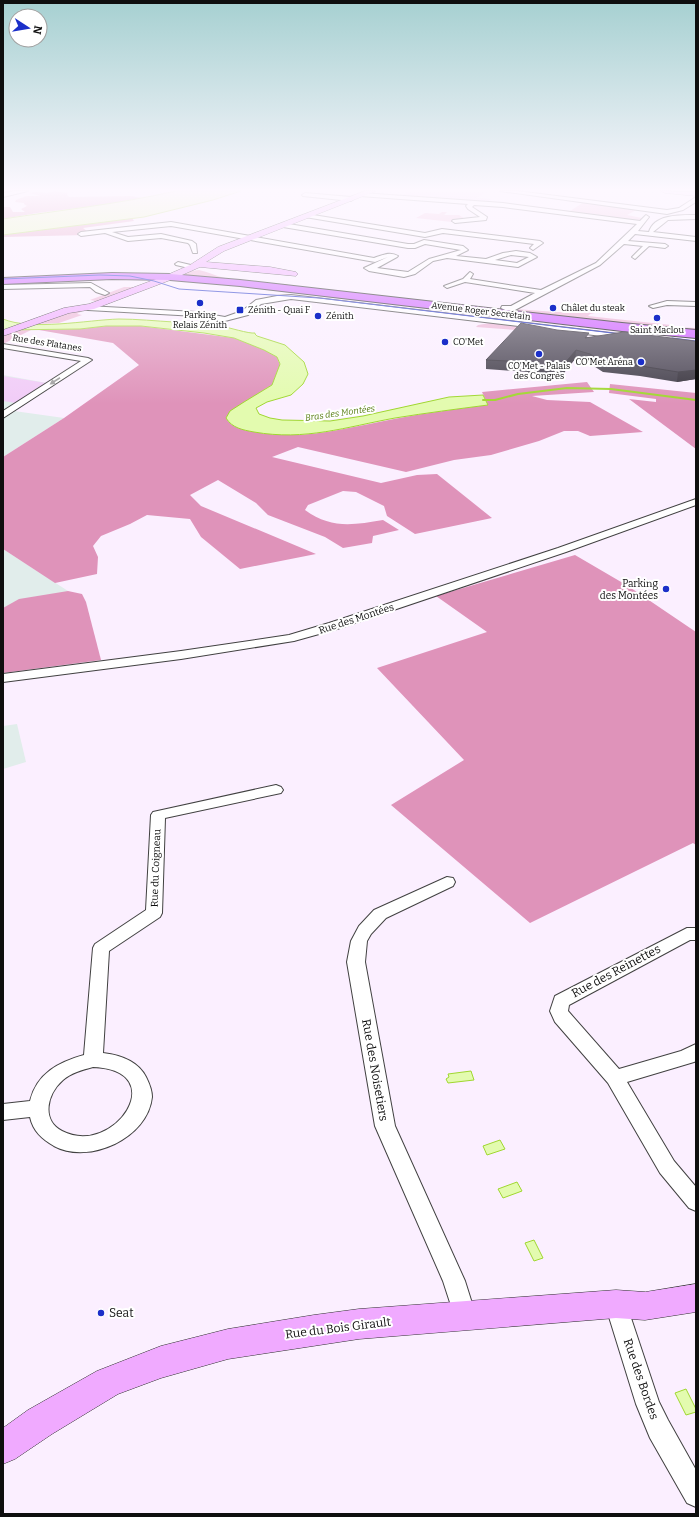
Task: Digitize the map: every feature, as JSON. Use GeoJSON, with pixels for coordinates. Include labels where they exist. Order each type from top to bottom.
{"type":"FeatureCollection","features":[{"type":"Feature","properties":{"kind":"main road","name":"Avenue Roger Secrétain"},"geometry":{"type":"LineString","coordinates":[[3,282],[112,276],[149,280],[240,283],[507,311],[622,327],[696,334]]}},
{"type":"Feature","properties":{"kind":"main road","name":"Avenue Roger Secrétain"},"geometry":{"type":"LineString","coordinates":[[3,282],[129,282],[149,280]]}},
{"type":"Feature","properties":{"kind":"main road","name":"Avenue Roger Secrétain"},"geometry":{"type":"LineString","coordinates":[[173,281],[306,293],[590,326],[696,334]]}},
{"type":"Feature","properties":{"kind":"main road"},"geometry":{"type":"LineString","coordinates":[[173,281],[185,287],[259,291],[265,295],[259,302]]}},
{"type":"Feature","properties":{"kind":"main road"},"geometry":{"type":"LineString","coordinates":[[348,285],[377,296],[410,302]]}},
{"type":"Feature","properties":{"kind":"street"},"geometry":{"type":"LineString","coordinates":[[6,332],[32,322],[87,306],[149,280],[178,264],[187,262]]}},
{"type":"Feature","properties":{"kind":"street"},"geometry":{"type":"LineString","coordinates":[[173,281],[201,262]]}},
{"type":"Feature","properties":{"kind":"street"},"geometry":{"type":"LineString","coordinates":[[369,269],[384,262]]}},
{"type":"Feature","properties":{"kind":"street"},"geometry":{"type":"LineString","coordinates":[[361,267],[410,274],[414,273],[427,262]]}},
{"type":"Feature","properties":{"kind":"street"},"geometry":{"type":"LineString","coordinates":[[494,262],[518,265],[524,262]]}},
{"type":"Feature","properties":{"kind":"street"},"geometry":{"type":"LineString","coordinates":[[507,311],[540,292],[601,262]]}},
{"type":"Feature","properties":{"kind":"street"},"geometry":{"type":"LineString","coordinates":[[178,264],[270,270],[297,275]]}},
{"type":"Feature","properties":{"kind":"street"},"geometry":{"type":"LineString","coordinates":[[465,280],[470,274]]}},
{"type":"Feature","properties":{"kind":"street"},"geometry":{"type":"LineString","coordinates":[[447,286],[465,280],[540,292]]}},
{"type":"Feature","properties":{"kind":"street"},"geometry":{"type":"LineString","coordinates":[[87,306],[105,293],[129,282]]}},
{"type":"Feature","properties":{"kind":"street"},"geometry":{"type":"LineString","coordinates":[[3,287],[91,285],[98,291],[105,293]]}},
{"type":"Feature","properties":{"kind":"street"},"geometry":{"type":"LineString","coordinates":[[87,306],[196,314],[225,319],[245,313],[259,302],[283,297],[307,298],[637,338]]}},
{"type":"Feature","properties":{"kind":"street"},"geometry":{"type":"LineString","coordinates":[[653,306],[667,304],[696,304]]}},
{"type":"Feature","properties":{"kind":"street","name":"Rue des Platanes"},"geometry":{"type":"LineString","coordinates":[[3,346],[88,360],[3,415]]}},
{"type":"Feature","properties":{"kind":"street","name":"Rue des Montées"},"geometry":{"type":"LineString","coordinates":[[3,678],[181,655],[290,638],[333,626],[562,550],[696,502]]}},
{"type":"Feature","properties":{"kind":"street","name":"Rue du Coigneau"},"geometry":{"type":"LineString","coordinates":[[93,1060],[101,948],[154,913],[158,815],[276,790]]}},
{"type":"Feature","properties":{"kind":"street","name":"Rue des Noisetiers"},"geometry":{"type":"LineString","coordinates":[[447,882],[380,914],[365,930],[359,941],[356,962],[385,1126],[454,1281],[465,1316]]}},
{"type":"Feature","properties":{"kind":"street","name":"Rue des Reinettes"},"geometry":{"type":"LineString","coordinates":[[696,934],[687,934],[561,1000],[559,1011],[561,1017],[615,1078],[667,1167],[696,1202]]}},
{"type":"Feature","properties":{"kind":"street"},"geometry":{"type":"LineString","coordinates":[[615,1078],[686,1057],[696,1051]]}},
{"type":"Feature","properties":{"kind":"street"},"geometry":{"type":"LineString","coordinates":[[93,1060],[110,1060],[128,1068],[138,1078],[143,1095],[140,1110],[131,1123],[112,1137],[89,1144],[71,1144],[52,1136],[42,1124],[38,1108],[42,1092],[56,1075],[71,1066],[93,1060]]}},
{"type":"Feature","properties":{"kind":"street"},"geometry":{"type":"LineString","coordinates":[[3,1112],[38,1108]]}},
{"type":"Feature","properties":{"kind":"street","name":"Rue du Bois Girault"},"geometry":{"type":"LineString","coordinates":[[3,1447],[40,1422],[108,1382],[161,1362],[228,1344],[359,1324],[616,1304],[645,1306],[696,1298]]}},
{"type":"Feature","properties":{"kind":"street","name":"Rue des Bordes"},"geometry":{"type":"LineString","coordinates":[[616,1304],[648,1404],[659,1429],[696,1494]]}},
{"type":"Feature","properties":{"kind":"shaded area"},"geometry":{"type":"Polygon","coordinates":[[[199,270],[240,281],[188,276],[184,274],[199,270]]]}},
{"type":"Feature","properties":{"kind":"shaded area"},"geometry":{"type":"Polygon","coordinates":[[[265,284],[281,284],[288,284],[286,286],[265,284]]]}},
{"type":"Feature","properties":{"kind":"shaded area"},"geometry":{"type":"Polygon","coordinates":[[[124,287],[139,287],[100,302],[90,300],[124,287]]]}},
{"type":"Feature","properties":{"kind":"shaded area"},"geometry":{"type":"Polygon","coordinates":[[[515,309],[595,313],[588,316],[671,325],[672,327],[696,328],[696,330],[670,329],[510,312],[515,309]]]}},
{"type":"Feature","properties":{"kind":"shaded area"},"geometry":{"type":"Polygon","coordinates":[[[84,310],[77,314],[82,315],[59,323],[36,324],[69,311],[84,310]]]}},
{"type":"Feature","properties":{"kind":"shaded area"},"geometry":{"type":"Polygon","coordinates":[[[3,319],[15,322],[44,325],[119,319],[140,320],[214,325],[255,333],[257,336],[285,345],[304,362],[308,374],[303,384],[291,395],[267,402],[256,408],[259,414],[270,418],[282,420],[330,421],[363,416],[449,397],[483,395],[488,405],[395,418],[342,429],[308,434],[291,435],[254,432],[231,424],[226,418],[230,411],[272,385],[280,364],[277,357],[264,350],[234,338],[141,326],[106,326],[80,329],[3,330],[3,319]]]}},
{"type":"Feature","properties":{"kind":"shaded area"},"geometry":{"type":"Polygon","coordinates":[[[490,323],[524,327],[516,330],[476,327],[478,325],[490,323]]]}},
{"type":"Feature","properties":{"kind":"shaded area"},"geometry":{"type":"Polygon","coordinates":[[[106,326],[141,326],[234,338],[277,357],[280,365],[272,385],[231,411],[226,418],[231,424],[251,431],[291,435],[325,432],[441,411],[488,405],[482,392],[587,382],[594,392],[532,396],[547,400],[590,402],[643,432],[590,436],[578,431],[564,431],[539,441],[491,455],[454,460],[406,472],[298,447],[272,457],[381,483],[417,475],[437,474],[492,518],[415,534],[387,516],[384,506],[356,492],[343,491],[308,505],[305,510],[315,516],[333,523],[352,524],[383,520],[399,530],[373,536],[372,543],[343,548],[325,537],[268,515],[256,503],[218,480],[190,495],[201,506],[316,554],[240,569],[201,537],[190,519],[147,515],[101,536],[93,546],[98,557],[97,574],[55,583],[3,549],[3,457],[64,418],[139,365],[113,343],[39,330],[80,329],[106,326]]]}},
{"type":"Feature","properties":{"kind":"shaded area"},"geometry":{"type":"Polygon","coordinates":[[[20,330],[31,330],[3,344],[3,336],[20,330]]]}},
{"type":"Feature","properties":{"kind":"shaded area"},"geometry":{"type":"Polygon","coordinates":[[[3,375],[47,383],[7,410],[64,418],[3,457],[3,375]]]}},
{"type":"Feature","properties":{"kind":"shaded area"},"geometry":{"type":"Polygon","coordinates":[[[3,376],[46,383],[16,403],[3,401],[3,376]]]}},
{"type":"Feature","properties":{"kind":"shaded area"},"geometry":{"type":"Polygon","coordinates":[[[610,384],[696,393],[696,449],[629,399],[656,402],[656,399],[609,393],[610,384]]]}},
{"type":"Feature","properties":{"kind":"shaded area"},"geometry":{"type":"Polygon","coordinates":[[[3,549],[68,591],[3,627],[3,549]]]}},
{"type":"Feature","properties":{"kind":"shaded area"},"geometry":{"type":"Polygon","coordinates":[[[575,555],[628,586],[696,632],[696,845],[693,843],[530,923],[391,805],[464,760],[377,668],[487,632],[436,596],[575,555]]]}},
{"type":"Feature","properties":{"kind":"shaded area"},"geometry":{"type":"Polygon","coordinates":[[[68,591],[82,594],[86,602],[101,660],[3,673],[3,608],[19,599],[68,591]]]}},
{"type":"Feature","properties":{"kind":"shaded area"},"geometry":{"type":"Polygon","coordinates":[[[17,724],[26,762],[3,769],[3,726],[17,724]]]}},
{"type":"Feature","properties":{"kind":"shaded area"},"geometry":{"type":"Polygon","coordinates":[[[471,1071],[474,1080],[448,1083],[446,1079],[449,1077],[448,1074],[471,1071]]]}},
{"type":"Feature","properties":{"kind":"shaded area"},"geometry":{"type":"Polygon","coordinates":[[[500,1140],[505,1149],[487,1155],[483,1146],[500,1140]]]}},
{"type":"Feature","properties":{"kind":"shaded area"},"geometry":{"type":"Polygon","coordinates":[[[517,1182],[522,1191],[503,1198],[498,1189],[517,1182]]]}},
{"type":"Feature","properties":{"kind":"shaded area"},"geometry":{"type":"Polygon","coordinates":[[[534,1240],[543,1258],[534,1261],[525,1243],[534,1240]]]}},
{"type":"Feature","properties":{"kind":"shaded area"},"geometry":{"type":"Polygon","coordinates":[[[686,1389],[696,1412],[686,1415],[675,1393],[686,1389]]]}},
{"type":"Feature","properties":{"kind":"building"},"geometry":{"type":"Polygon","coordinates":[[[521,323],[557,330],[589,333],[585,338],[624,332],[694,341],[696,342],[696,370],[678,372],[641,366],[604,363],[590,354],[576,350],[564,364],[561,364],[557,368],[529,365],[531,362],[486,360],[521,323]]]}},
{"type":"Feature","properties":{"kind":"waterway","name":"Bras des Montées"},"geometry":{"type":"LineString","coordinates":[[483,400],[495,400],[518,394],[567,388],[611,389],[696,400]]}},
{"type":"Feature","properties":{"kind":"tram line"},"geometry":{"type":"LineString","coordinates":[[3,279],[100,275],[130,276],[154,281],[179,289],[319,298],[629,335]]}},
{"type":"Feature","properties":{"kind":"tram line"},"geometry":{"type":"LineString","coordinates":[[672,338],[696,341]]}},
{"type":"Feature","properties":{"kind":"place","name":"Parking Relais Zénith"},"geometry":{"type":"Point","coordinates":[200,303]}},
{"type":"Feature","properties":{"kind":"place","name":"Châlet du steak"},"geometry":{"type":"Point","coordinates":[553,308]}},
{"type":"Feature","properties":{"kind":"place","name":"Zénith - Quai F"},"geometry":{"type":"Point","coordinates":[240,310]}},
{"type":"Feature","properties":{"kind":"place","name":"Zénith"},"geometry":{"type":"Point","coordinates":[318,316]}},
{"type":"Feature","properties":{"kind":"place","name":"Saint Maclou"},"geometry":{"type":"Point","coordinates":[657,318]}},
{"type":"Feature","properties":{"kind":"place","name":"CO'Met"},"geometry":{"type":"Point","coordinates":[445,342]}},
{"type":"Feature","properties":{"kind":"place","name":"CO'Met - Palais des Congrès"},"geometry":{"type":"Point","coordinates":[539,354]}},
{"type":"Feature","properties":{"kind":"place","name":"CO'Met Aréna"},"geometry":{"type":"Point","coordinates":[641,362]}},
{"type":"Feature","properties":{"kind":"place","name":"Parking des Montées"},"geometry":{"type":"Point","coordinates":[666,589]}},
{"type":"Feature","properties":{"kind":"place","name":"Seat"},"geometry":{"type":"Point","coordinates":[101,1313]}}]}
